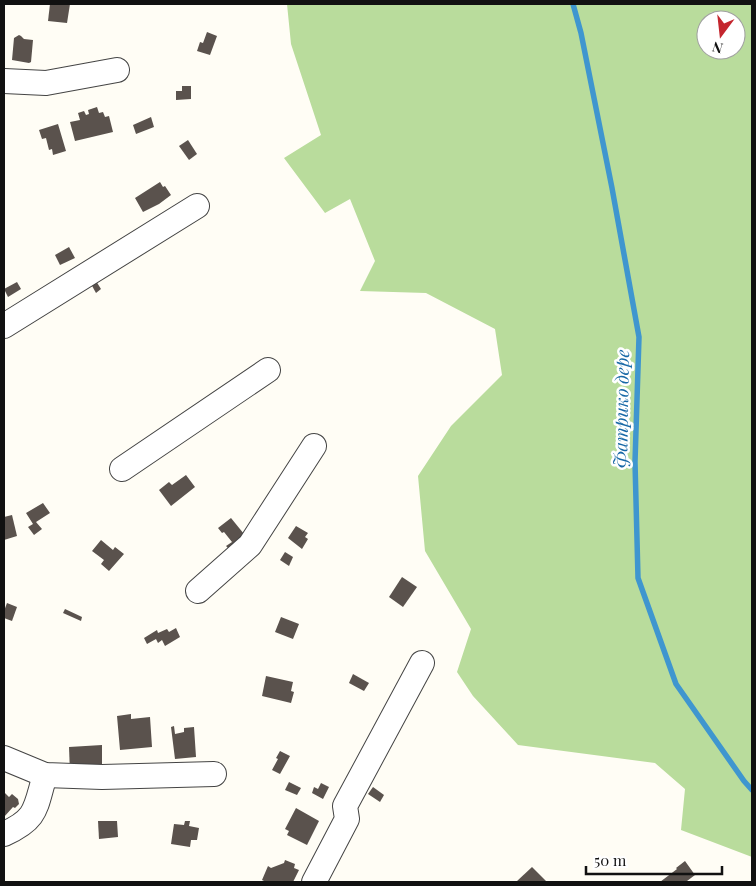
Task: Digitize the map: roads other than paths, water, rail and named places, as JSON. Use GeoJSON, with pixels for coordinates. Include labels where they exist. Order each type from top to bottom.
{"type":"FeatureCollection","features":[{"type":"Feature","properties":{"kind":"street"},"geometry":{"type":"LineString","coordinates":[[4,81],[46,82],[117,70]]}},
{"type":"Feature","properties":{"kind":"street"},"geometry":{"type":"LineString","coordinates":[[4,326],[197,206]]}},
{"type":"Feature","properties":{"kind":"street"},"geometry":{"type":"LineString","coordinates":[[122,469],[268,370]]}},
{"type":"Feature","properties":{"kind":"street"},"geometry":{"type":"LineString","coordinates":[[198,591],[250,545],[314,446]]}},
{"type":"Feature","properties":{"kind":"street"},"geometry":{"type":"LineString","coordinates":[[314,882],[347,819],[345,806],[422,663]]}},
{"type":"Feature","properties":{"kind":"street"},"geometry":{"type":"LineString","coordinates":[[4,758],[45,775],[102,777],[214,774]]}},
{"type":"Feature","properties":{"kind":"street"},"geometry":{"type":"LineString","coordinates":[[4,834],[30,819],[45,775]]}},
{"type":"Feature","properties":{"kind":"waterway","name":"Фатрико дере"},"geometry":{"type":"LineString","coordinates":[[573,4],[581,33],[612,188],[639,337],[635,462],[638,578],[676,684],[752,790]]}}]}
